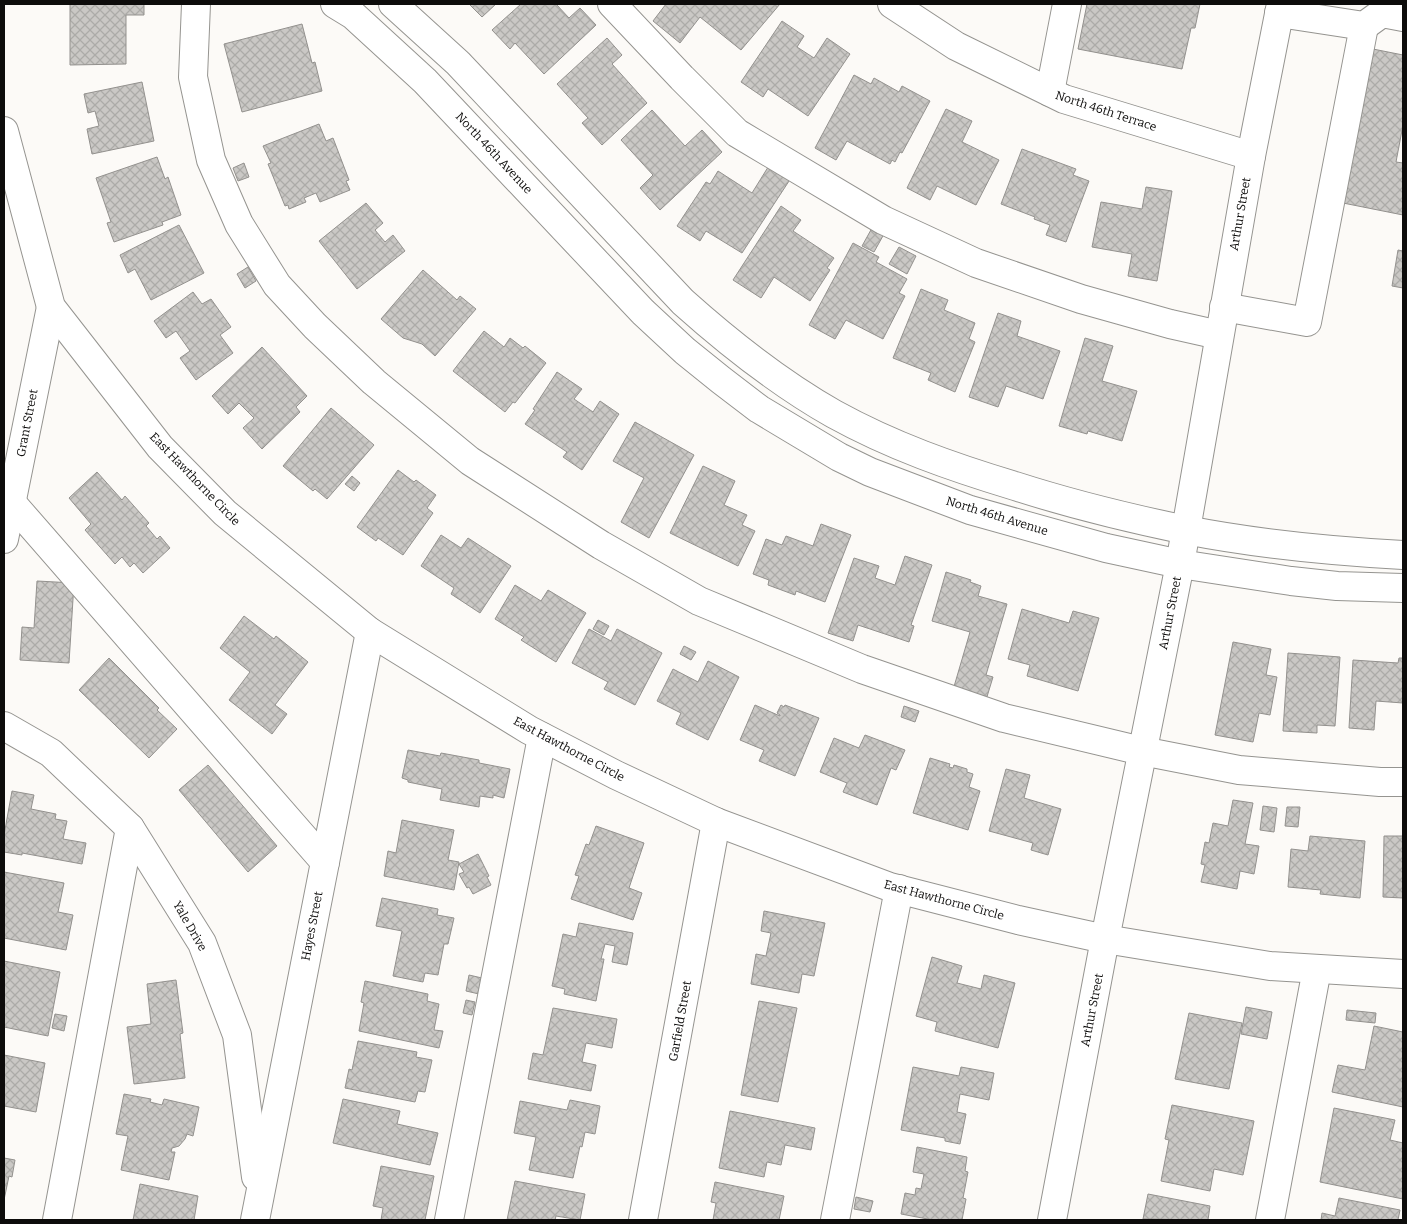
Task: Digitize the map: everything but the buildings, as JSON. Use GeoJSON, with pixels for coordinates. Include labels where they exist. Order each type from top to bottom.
{"type":"FeatureCollection","features":[{"type":"Feature","properties":{"kind":"street"},"geometry":{"type":"LineString","coordinates":[[196,4],[193,77],[211,160],[239,224],[277,284],[314,326],[374,382],[470,461],[601,545],[699,601],[862,669],[1004,718],[1142,751],[1239,770],[1380,782],[1403,782]]}},
{"type":"Feature","properties":{"kind":"street"},"geometry":{"type":"LineString","coordinates":[[393,4],[458,63],[684,302],[719,334],[755,362],[811,400],[879,437],[915,453],[1055,499],[1186,530],[1283,544],[1403,555]]}},
{"type":"Feature","properties":{"kind":"street"},"geometry":{"type":"LineString","coordinates":[[612,4],[737,134],[882,220],[976,263],[1063,293],[1170,324],[1219,335]]}},
{"type":"Feature","properties":{"kind":"street","name":"North 46th Terrace"},"geometry":{"type":"LineString","coordinates":[[892,4],[956,46],[1064,99],[1250,156]]}},
{"type":"Feature","properties":{"kind":"street"},"geometry":{"type":"LineString","coordinates":[[1050,92],[1066,4]]}},
{"type":"Feature","properties":{"kind":"street","name":"North 46th Avenue"},"geometry":{"type":"LineString","coordinates":[[349,7],[426,81],[643,312],[685,351],[759,409],[839,457],[870,472],[970,510],[1106,548],[1180,564],[1291,581],[1337,586],[1403,588]]}},
{"type":"Feature","properties":{"kind":"street"},"geometry":{"type":"LineString","coordinates":[[1280,8],[1364,26]]}},
{"type":"Feature","properties":{"kind":"street","name":"Arthur Street"},"geometry":{"type":"LineString","coordinates":[[1052,1220],[1105,939],[1180,564],[1250,156],[1280,8]]}},
{"type":"Feature","properties":{"kind":"street"},"geometry":{"type":"LineString","coordinates":[[1224,307],[1307,322],[1364,26],[1382,13],[1403,17]]}},
{"type":"Feature","properties":{"kind":"street","name":"East Hawthorne Circle"},"geometry":{"type":"LineString","coordinates":[[4,131],[50,307],[160,447],[225,513],[370,632],[542,737],[616,775],[716,822],[898,889],[1018,920],[1105,939],[1270,966],[1403,974]]}},
{"type":"Feature","properties":{"kind":"street"},"geometry":{"type":"LineString","coordinates":[[643,312],[669,286]]}},
{"type":"Feature","properties":{"kind":"street","name":"Grant Street"},"geometry":{"type":"LineString","coordinates":[[4,539],[50,307]]}},
{"type":"Feature","properties":{"kind":"street"},"geometry":{"type":"LineString","coordinates":[[11,502],[325,862]]}},
{"type":"Feature","properties":{"kind":"street","name":"Hayes Street"},"geometry":{"type":"LineString","coordinates":[[261,1213],[325,862],[370,632]]}},
{"type":"Feature","properties":{"kind":"street","name":"Yale Drive"},"geometry":{"type":"LineString","coordinates":[[4,726],[51,753],[130,828],[202,943],[237,1035],[261,1213]]}},
{"type":"Feature","properties":{"kind":"street"},"geometry":{"type":"LineString","coordinates":[[449,1220],[542,737]]}},
{"type":"Feature","properties":{"kind":"street","name":"Garfield Street"},"geometry":{"type":"LineString","coordinates":[[643,1220],[716,822]]}},
{"type":"Feature","properties":{"kind":"street"},"geometry":{"type":"LineString","coordinates":[[57,1220],[130,828]]}},
{"type":"Feature","properties":{"kind":"street"},"geometry":{"type":"LineString","coordinates":[[836,1220],[898,889]]}},
{"type":"Feature","properties":{"kind":"street"},"geometry":{"type":"LineString","coordinates":[[1270,1220],[1317,968]]}}]}
